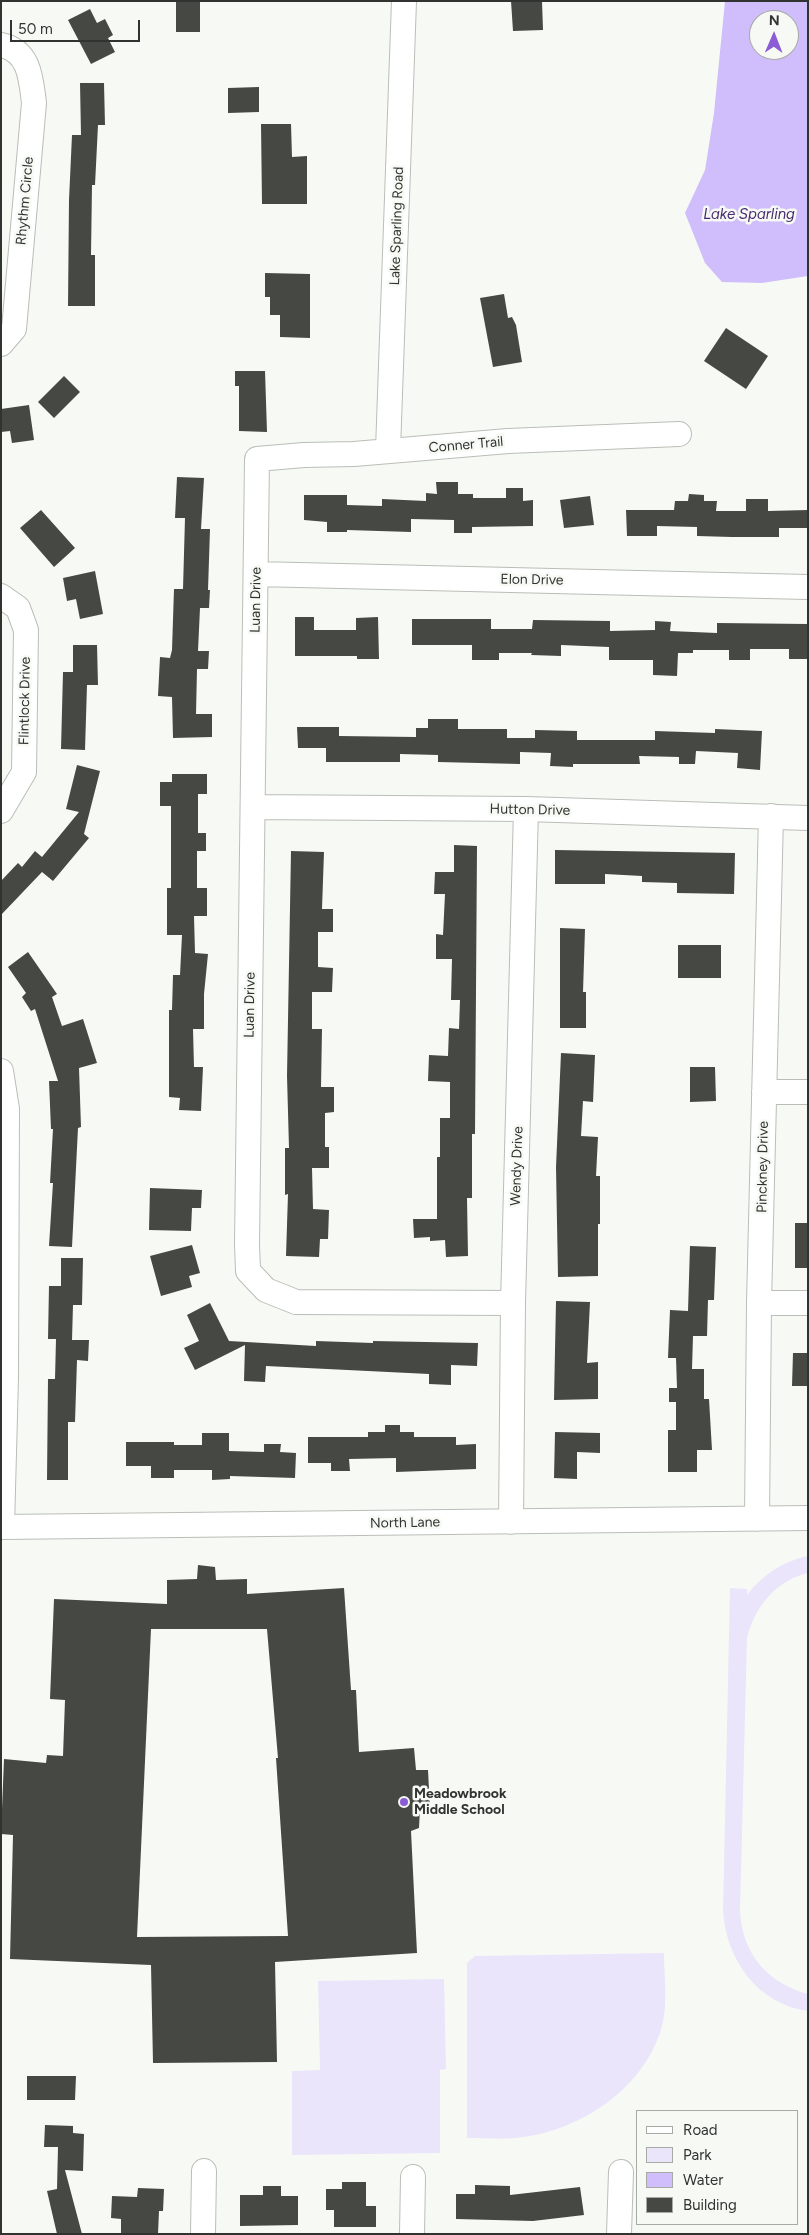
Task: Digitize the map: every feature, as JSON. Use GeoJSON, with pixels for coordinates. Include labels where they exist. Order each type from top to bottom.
{"type":"FeatureCollection","features":[{"type":"Feature","properties":{"kind":"street","name":"Lake Sparling Road"},"geometry":{"type":"LineString","coordinates":[[388,450],[404,1]]}},
{"type":"Feature","properties":{"kind":"street","name":"Rhythm Circle"},"geometry":{"type":"LineString","coordinates":[[1,344],[14,330],[34,103],[30,70],[11,50]]}},
{"type":"Feature","properties":{"kind":"street","name":"Conner Trail"},"geometry":{"type":"LineString","coordinates":[[256,464],[257,459],[267,457],[354,454],[500,441],[679,434]]}},
{"type":"Feature","properties":{"kind":"street","name":"Luan Drive"},"geometry":{"type":"LineString","coordinates":[[256,464],[248,1270],[266,1290],[296,1302],[513,1304]]}},
{"type":"Feature","properties":{"kind":"street","name":"Elon Drive"},"geometry":{"type":"LineString","coordinates":[[256,574],[808,587]]}},
{"type":"Feature","properties":{"kind":"street","name":"Flintlock Drive"},"geometry":{"type":"LineString","coordinates":[[1,596],[18,608],[26,630],[24,772],[1,811]]}},
{"type":"Feature","properties":{"kind":"street","name":"Hutton Drive"},"geometry":{"type":"LineString","coordinates":[[253,807],[526,809],[808,818]]}},
{"type":"Feature","properties":{"kind":"street","name":"Wendy Drive"},"geometry":{"type":"LineString","coordinates":[[511,1522],[513,1304],[526,809]]}},
{"type":"Feature","properties":{"kind":"street","name":"Pinckney Drive"},"geometry":{"type":"LineString","coordinates":[[757,1519],[764,1092],[771,816]]}},
{"type":"Feature","properties":{"kind":"street"},"geometry":{"type":"LineString","coordinates":[[1,1071],[7,1109],[1,1527]]}},
{"type":"Feature","properties":{"kind":"street"},"geometry":{"type":"LineString","coordinates":[[764,1092],[808,1092]]}},
{"type":"Feature","properties":{"kind":"street"},"geometry":{"type":"LineString","coordinates":[[760,1303],[808,1303]]}},
{"type":"Feature","properties":{"kind":"street","name":"North Lane"},"geometry":{"type":"LineString","coordinates":[[1,1527],[808,1518]]}},
{"type":"Feature","properties":{"kind":"street"},"geometry":{"type":"LineString","coordinates":[[203,2234],[204,2171]]}},
{"type":"Feature","properties":{"kind":"street"},"geometry":{"type":"LineString","coordinates":[[619,2234],[621,2172]]}},
{"type":"Feature","properties":{"kind":"street"},"geometry":{"type":"LineString","coordinates":[[412,2234],[413,2177]]}},
{"type":"Feature","properties":{"kind":"green space"},"geometry":{"type":"Polygon","coordinates":[[[808,1556],[808,1573],[786,1582],[768,1597],[755,1616],[747,1638],[740,1911],[746,1940],[759,1964],[780,1982],[808,1994],[808,2011],[790,2007],[759,1989],[738,1962],[730,1946],[725,1929],[723,1911],[730,1588],[747,1589],[747,1595],[766,1575],[790,1561],[808,1556]]]}},
{"type":"Feature","properties":{"kind":"green space"},"geometry":{"type":"Polygon","coordinates":[[[664,1953],[665,1999],[662,2026],[654,2048],[642,2068],[627,2086],[610,2101],[590,2114],[547,2132],[517,2138],[467,2138],[467,1963],[475,1956],[664,1953]]]}},
{"type":"Feature","properties":{"kind":"green space"},"geometry":{"type":"Polygon","coordinates":[[[444,1979],[446,2069],[440,2070],[440,2153],[292,2155],[292,2071],[320,2070],[318,1981],[444,1979]]]}},
{"type":"Feature","properties":{"kind":"water","name":"Lake Sparling"},"geometry":{"type":"Polygon","coordinates":[[[725,1],[808,1],[808,276],[762,283],[722,282],[705,263],[685,213],[705,170],[714,113],[725,1]]]}},
{"type":"Feature","properties":{"kind":"building"},"geometry":{"type":"Polygon","coordinates":[[[176,1],[200,1],[200,32],[176,32],[176,1]]]}},
{"type":"Feature","properties":{"kind":"building"},"geometry":{"type":"Polygon","coordinates":[[[511,1],[542,1],[543,30],[513,31],[511,1]]]}},
{"type":"Feature","properties":{"kind":"building"},"geometry":{"type":"Polygon","coordinates":[[[90,9],[97,23],[105,19],[113,35],[108,38],[115,52],[91,64],[68,20],[90,9]]]}},
{"type":"Feature","properties":{"kind":"building"},"geometry":{"type":"Polygon","coordinates":[[[80,83],[104,83],[105,125],[98,125],[95,185],[92,185],[91,255],[95,255],[95,306],[68,306],[72,135],[81,135],[80,83]]]}},
{"type":"Feature","properties":{"kind":"building"},"geometry":{"type":"Polygon","coordinates":[[[259,87],[259,112],[228,113],[228,88],[259,87]]]}},
{"type":"Feature","properties":{"kind":"building"},"geometry":{"type":"Polygon","coordinates":[[[261,124],[291,124],[292,157],[307,156],[307,204],[262,204],[261,124]]]}},
{"type":"Feature","properties":{"kind":"building"},"geometry":{"type":"Polygon","coordinates":[[[265,273],[310,274],[310,338],[280,337],[280,315],[270,315],[270,297],[265,297],[265,273]]]}},
{"type":"Feature","properties":{"kind":"building"},"geometry":{"type":"Polygon","coordinates":[[[504,294],[508,318],[512,317],[516,325],[522,362],[493,367],[480,298],[504,294]]]}},
{"type":"Feature","properties":{"kind":"building"},"geometry":{"type":"Polygon","coordinates":[[[726,328],[768,356],[746,389],[704,361],[726,328]]]}},
{"type":"Feature","properties":{"kind":"building"},"geometry":{"type":"Polygon","coordinates":[[[235,371],[265,371],[267,432],[239,431],[239,386],[235,386],[235,371]]]}},
{"type":"Feature","properties":{"kind":"building"},"geometry":{"type":"Polygon","coordinates":[[[64,376],[80,392],[54,418],[38,402],[64,376]]]}},
{"type":"Feature","properties":{"kind":"building"},"geometry":{"type":"Polygon","coordinates":[[[29,405],[34,440],[12,443],[10,431],[1,432],[1,409],[29,405]]]}},
{"type":"Feature","properties":{"kind":"building"},"geometry":{"type":"Polygon","coordinates":[[[177,477],[204,478],[201,529],[210,529],[208,590],[210,590],[209,608],[200,608],[198,651],[209,651],[208,669],[197,669],[196,714],[212,714],[212,737],[173,738],[172,697],[158,696],[160,657],[170,658],[172,650],[174,589],[183,589],[185,518],[175,518],[177,477]]]}},
{"type":"Feature","properties":{"kind":"building"},"geometry":{"type":"Polygon","coordinates":[[[436,482],[458,482],[458,494],[473,494],[473,498],[506,498],[506,488],[523,488],[523,501],[533,500],[533,526],[472,527],[472,533],[454,533],[454,520],[411,519],[411,532],[347,530],[347,532],[327,532],[327,522],[304,520],[304,495],[347,495],[347,505],[382,506],[382,499],[426,501],[426,493],[437,494],[436,482]]]}},
{"type":"Feature","properties":{"kind":"building"},"geometry":{"type":"Polygon","coordinates":[[[689,494],[704,495],[704,501],[717,501],[716,511],[746,511],[746,499],[768,499],[768,511],[808,510],[808,528],[779,528],[779,537],[732,537],[697,536],[697,527],[657,526],[657,536],[627,536],[626,510],[674,510],[675,501],[688,501],[689,494]]]}},
{"type":"Feature","properties":{"kind":"building"},"geometry":{"type":"Polygon","coordinates":[[[590,496],[594,525],[564,528],[560,500],[590,496]]]}},
{"type":"Feature","properties":{"kind":"building"},"geometry":{"type":"Polygon","coordinates":[[[41,510],[75,548],[54,567],[20,528],[41,510]]]}},
{"type":"Feature","properties":{"kind":"building"},"geometry":{"type":"Polygon","coordinates":[[[95,571],[103,614],[80,619],[76,599],[67,601],[63,578],[95,571]]]}},
{"type":"Feature","properties":{"kind":"building"},"geometry":{"type":"Polygon","coordinates":[[[295,617],[314,617],[314,630],[356,630],[356,618],[378,617],[379,659],[357,659],[357,656],[295,656],[295,617]]]}},
{"type":"Feature","properties":{"kind":"building"},"geometry":{"type":"Polygon","coordinates":[[[412,619],[491,619],[491,629],[532,629],[533,620],[610,621],[610,631],[655,630],[655,621],[671,622],[670,631],[717,633],[717,623],[808,624],[808,659],[789,659],[789,649],[750,649],[750,660],[729,660],[729,650],[693,650],[693,653],[678,653],[677,676],[653,675],[653,660],[609,660],[609,647],[561,645],[561,656],[531,655],[532,653],[499,653],[499,660],[472,660],[472,645],[412,645],[412,619]]]}},
{"type":"Feature","properties":{"kind":"building"},"geometry":{"type":"Polygon","coordinates":[[[73,645],[97,645],[98,685],[87,685],[85,750],[61,749],[63,672],[73,672],[73,645]]]}},
{"type":"Feature","properties":{"kind":"building"},"geometry":{"type":"Polygon","coordinates":[[[428,719],[458,719],[458,729],[507,729],[507,738],[535,738],[535,730],[577,731],[577,740],[655,740],[655,731],[715,733],[715,729],[762,731],[760,770],[737,768],[738,753],[696,751],[695,764],[679,764],[679,757],[639,756],[640,764],[573,764],[573,767],[550,766],[551,753],[520,752],[520,764],[438,762],[438,755],[400,754],[400,762],[326,762],[326,748],[298,748],[297,727],[339,727],[339,736],[416,737],[416,728],[428,728],[428,719]]]}},
{"type":"Feature","properties":{"kind":"building"},"geometry":{"type":"Polygon","coordinates":[[[77,765],[100,771],[84,834],[89,838],[53,881],[42,872],[1,915],[1,881],[18,863],[22,867],[35,851],[42,857],[79,812],[66,809],[77,765]]]}},
{"type":"Feature","properties":{"kind":"building"},"geometry":{"type":"Polygon","coordinates":[[[172,774],[207,774],[207,794],[198,794],[198,833],[206,833],[206,851],[197,851],[197,888],[207,888],[207,916],[194,916],[195,953],[208,954],[204,994],[204,1029],[193,1029],[194,1067],[203,1067],[201,1111],[179,1110],[180,1098],[169,1097],[169,1010],[172,1010],[173,975],[180,975],[182,935],[167,935],[167,888],[171,888],[171,806],[160,806],[160,782],[172,782],[172,774]]]}},
{"type":"Feature","properties":{"kind":"building"},"geometry":{"type":"Polygon","coordinates":[[[454,845],[477,846],[475,1134],[472,1134],[472,1198],[467,1198],[468,1256],[446,1257],[445,1240],[430,1241],[430,1237],[414,1238],[413,1219],[437,1219],[437,1157],[440,1157],[440,1118],[450,1118],[450,1082],[428,1081],[429,1055],[448,1056],[449,1028],[459,1029],[460,1000],[451,1000],[452,959],[436,959],[436,934],[443,935],[445,894],[434,894],[435,872],[454,872],[454,845]]]}},
{"type":"Feature","properties":{"kind":"building"},"geometry":{"type":"Polygon","coordinates":[[[555,850],[735,853],[734,894],[677,893],[677,883],[642,882],[642,876],[605,874],[605,884],[555,884],[555,850]]]}},
{"type":"Feature","properties":{"kind":"building"},"geometry":{"type":"Polygon","coordinates":[[[291,851],[324,852],[322,909],[333,909],[333,932],[318,932],[318,967],[333,968],[332,992],[312,992],[312,1029],[322,1029],[321,1087],[334,1087],[334,1112],[325,1113],[325,1147],[329,1147],[329,1168],[312,1168],[313,1209],[329,1210],[328,1239],[320,1239],[319,1257],[286,1256],[288,1194],[285,1195],[285,1148],[289,1148],[287,1076],[291,851]]]}},
{"type":"Feature","properties":{"kind":"building"},"geometry":{"type":"Polygon","coordinates":[[[560,928],[585,929],[583,992],[586,992],[586,1028],[560,1028],[560,928]]]}},
{"type":"Feature","properties":{"kind":"building"},"geometry":{"type":"Polygon","coordinates":[[[678,945],[721,945],[721,978],[678,978],[678,945]]]}},
{"type":"Feature","properties":{"kind":"building"},"geometry":{"type":"Polygon","coordinates":[[[28,952],[57,994],[52,997],[62,1026],[83,1019],[97,1063],[79,1068],[81,1127],[78,1128],[72,1247],[49,1246],[53,1183],[50,1183],[53,1129],[51,1129],[49,1081],[58,1081],[35,1009],[31,1011],[22,997],[26,993],[8,967],[28,952]]]}},
{"type":"Feature","properties":{"kind":"building"},"geometry":{"type":"Polygon","coordinates":[[[561,1053],[595,1055],[593,1102],[583,1101],[581,1136],[598,1137],[596,1176],[600,1176],[600,1224],[598,1224],[598,1276],[558,1277],[556,1167],[561,1053]]]}},
{"type":"Feature","properties":{"kind":"building"},"geometry":{"type":"Polygon","coordinates":[[[690,1067],[715,1067],[716,1101],[690,1102],[690,1067]]]}},
{"type":"Feature","properties":{"kind":"building"},"geometry":{"type":"Polygon","coordinates":[[[150,1188],[202,1190],[201,1208],[192,1208],[191,1231],[149,1230],[150,1188]]]}},
{"type":"Feature","properties":{"kind":"building"},"geometry":{"type":"Polygon","coordinates":[[[795,1223],[808,1223],[808,1268],[795,1268],[795,1223]]]}},
{"type":"Feature","properties":{"kind":"building"},"geometry":{"type":"Polygon","coordinates":[[[192,1245],[200,1273],[189,1276],[192,1287],[161,1296],[150,1256],[192,1245]]]}},
{"type":"Feature","properties":{"kind":"building"},"geometry":{"type":"Polygon","coordinates":[[[690,1246],[716,1247],[714,1300],[708,1300],[707,1336],[693,1336],[692,1369],[704,1369],[704,1399],[709,1399],[712,1450],[697,1450],[697,1472],[668,1472],[668,1430],[676,1430],[676,1402],[669,1402],[669,1388],[677,1388],[676,1358],[668,1358],[670,1310],[688,1311],[690,1246]]]}},
{"type":"Feature","properties":{"kind":"building"},"geometry":{"type":"Polygon","coordinates":[[[61,1258],[83,1258],[82,1305],[73,1305],[72,1340],[89,1340],[88,1361],[77,1360],[75,1422],[68,1422],[68,1480],[47,1480],[48,1379],[55,1379],[56,1339],[48,1339],[49,1286],[61,1286],[61,1258]]]}},
{"type":"Feature","properties":{"kind":"building"},"geometry":{"type":"Polygon","coordinates":[[[556,1301],[590,1302],[587,1363],[598,1362],[598,1399],[554,1400],[556,1301]]]}},
{"type":"Feature","properties":{"kind":"building"},"geometry":{"type":"Polygon","coordinates":[[[210,1303],[229,1341],[316,1346],[316,1341],[478,1343],[477,1366],[451,1365],[451,1385],[429,1384],[429,1374],[266,1366],[265,1382],[244,1381],[245,1345],[195,1370],[184,1348],[199,1341],[187,1315],[210,1303]]]}},
{"type":"Feature","properties":{"kind":"building"},"geometry":{"type":"Polygon","coordinates":[[[793,1353],[808,1353],[808,1386],[792,1386],[793,1353]]]}},
{"type":"Feature","properties":{"kind":"building"},"geometry":{"type":"Polygon","coordinates":[[[385,1425],[400,1425],[400,1432],[414,1432],[414,1437],[456,1437],[456,1445],[476,1444],[476,1469],[396,1472],[396,1458],[349,1459],[350,1471],[331,1471],[331,1463],[308,1463],[308,1437],[368,1437],[368,1432],[385,1432],[385,1425]]]}},
{"type":"Feature","properties":{"kind":"building"},"geometry":{"type":"Polygon","coordinates":[[[555,1432],[600,1433],[600,1453],[577,1452],[577,1479],[554,1478],[555,1432]]]}},
{"type":"Feature","properties":{"kind":"building"},"geometry":{"type":"Polygon","coordinates":[[[202,1433],[229,1433],[229,1451],[264,1452],[264,1444],[281,1444],[280,1452],[296,1453],[295,1478],[230,1476],[230,1479],[212,1480],[212,1470],[174,1470],[174,1478],[151,1478],[151,1466],[126,1466],[126,1442],[174,1442],[174,1445],[202,1445],[202,1433]]]}},
{"type":"Feature","properties":{"kind":"building"},"geometry":{"type":"Polygon","coordinates":[[[198,1565],[215,1567],[216,1580],[247,1579],[247,1594],[344,1588],[351,1690],[356,1690],[359,1752],[414,1748],[416,1770],[428,1770],[430,1809],[420,1809],[419,1828],[411,1831],[417,1953],[275,1962],[277,2062],[153,2063],[151,1965],[10,1959],[13,1835],[1,1834],[4,1759],[46,1763],[47,1755],[63,1756],[65,1700],[50,1699],[54,1599],[167,1604],[167,1580],[197,1579],[198,1565]],[[151,1629],[137,1937],[288,1936],[276,1758],[278,1758],[267,1629],[151,1629]]]}},
{"type":"Feature","properties":{"kind":"building"},"geometry":{"type":"Polygon","coordinates":[[[27,2076],[76,2076],[75,2100],[27,2100],[27,2076]]]}},
{"type":"Feature","properties":{"kind":"building"},"geometry":{"type":"Polygon","coordinates":[[[45,2125],[73,2126],[73,2133],[84,2134],[83,2171],[65,2170],[82,2234],[57,2234],[47,2191],[57,2189],[58,2147],[44,2147],[45,2125]]]}},
{"type":"Feature","properties":{"kind":"building"},"geometry":{"type":"Polygon","coordinates":[[[342,2182],[366,2182],[366,2206],[376,2206],[376,2227],[334,2227],[334,2210],[326,2210],[326,2189],[342,2189],[342,2182]]]}},
{"type":"Feature","properties":{"kind":"building"},"geometry":{"type":"Polygon","coordinates":[[[475,2185],[510,2186],[510,2195],[580,2187],[584,2215],[533,2221],[456,2219],[456,2194],[475,2194],[475,2185]]]}},
{"type":"Feature","properties":{"kind":"building"},"geometry":{"type":"Polygon","coordinates":[[[263,2186],[281,2186],[281,2196],[298,2196],[298,2225],[240,2226],[240,2195],[263,2195],[263,2186]]]}},
{"type":"Feature","properties":{"kind":"building"},"geometry":{"type":"Polygon","coordinates":[[[138,2188],[164,2189],[163,2211],[159,2211],[158,2234],[121,2234],[121,2219],[111,2218],[112,2196],[137,2197],[138,2188]]]}},
{"type":"Feature","properties":{"kind":"place","name":"Meadowbrook Middle School"},"geometry":{"type":"Point","coordinates":[404,1802]}}]}
